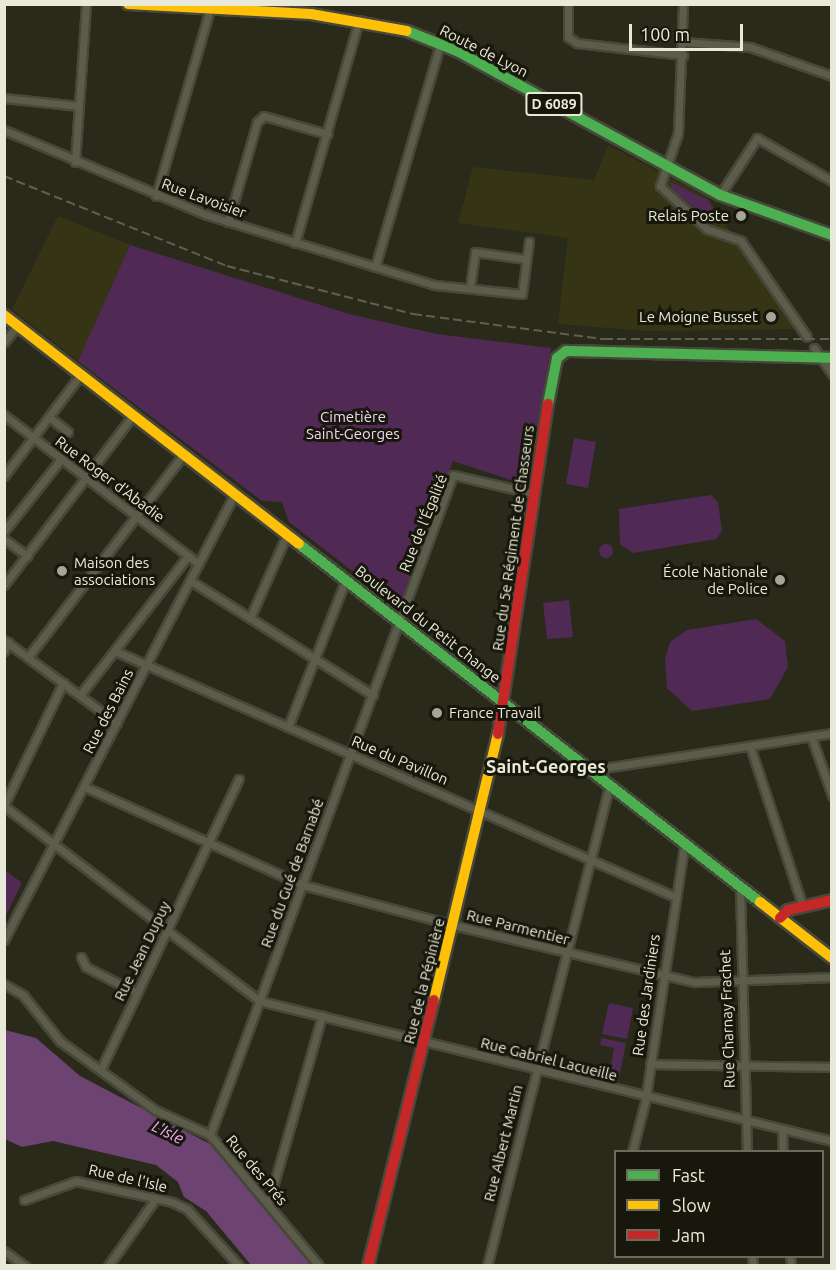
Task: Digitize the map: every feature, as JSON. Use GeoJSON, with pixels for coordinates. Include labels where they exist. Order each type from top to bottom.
{"type":"FeatureCollection","features":[{"type":"Feature","properties":{"kind":"main road","name":"Route de Lyon"},"geometry":{"type":"LineString","coordinates":[[129,4],[210,9],[249,8],[359,20],[440,44],[720,195],[831,235]]}},
{"type":"Feature","properties":{"kind":"main road","name":"Boulevard du Petit Change"},"geometry":{"type":"LineString","coordinates":[[4,315],[598,774],[831,958]]}},
{"type":"Feature","properties":{"kind":"main road","name":"Rue du 5e Régiment de Chasseurs"},"geometry":{"type":"LineString","coordinates":[[505,702],[531,493],[555,364],[566,351],[826,358]]}},
{"type":"Feature","properties":{"kind":"main road","name":"Rue de la Pépinière"},"geometry":{"type":"LineString","coordinates":[[368,1266],[483,811],[505,702]]}},
{"type":"Feature","properties":{"kind":"main road"},"geometry":{"type":"LineString","coordinates":[[780,918],[803,907],[831,900]]}},
{"type":"Feature","properties":{"kind":"street"},"geometry":{"type":"LineString","coordinates":[[75,162],[86,4]]}},
{"type":"Feature","properties":{"kind":"street"},"geometry":{"type":"LineString","coordinates":[[568,4],[568,37],[577,43],[683,55]]}},
{"type":"Feature","properties":{"kind":"street"},"geometry":{"type":"LineString","coordinates":[[683,4],[684,42],[678,134],[659,182],[662,190],[707,229],[741,241],[807,337]]}},
{"type":"Feature","properties":{"kind":"street"},"geometry":{"type":"LineString","coordinates":[[156,196],[210,9]]}},
{"type":"Feature","properties":{"kind":"street"},"geometry":{"type":"LineString","coordinates":[[295,243],[359,20]]}},
{"type":"Feature","properties":{"kind":"street"},"geometry":{"type":"LineString","coordinates":[[684,42],[750,47],[831,76]]}},
{"type":"Feature","properties":{"kind":"street"},"geometry":{"type":"LineString","coordinates":[[375,267],[440,44]]}},
{"type":"Feature","properties":{"kind":"street"},"geometry":{"type":"LineString","coordinates":[[80,91],[90,92]]}},
{"type":"Feature","properties":{"kind":"street"},"geometry":{"type":"LineString","coordinates":[[4,98],[79,106]]}},
{"type":"Feature","properties":{"kind":"street"},"geometry":{"type":"LineString","coordinates":[[228,222],[257,122],[264,116],[327,134]]}},
{"type":"Feature","properties":{"kind":"street","name":"Rue Lavoisier"},"geometry":{"type":"LineString","coordinates":[[4,130],[156,196],[228,222],[400,274],[470,288],[522,294],[526,259]]}},
{"type":"Feature","properties":{"kind":"street"},"geometry":{"type":"LineString","coordinates":[[720,195],[757,138],[831,181]]}},
{"type":"Feature","properties":{"kind":"street"},"geometry":{"type":"LineString","coordinates":[[470,288],[475,252],[526,259],[528,241]]}},
{"type":"Feature","properties":{"kind":"street"},"geometry":{"type":"LineString","coordinates":[[4,342],[18,326]]}},
{"type":"Feature","properties":{"kind":"street"},"geometry":{"type":"LineString","coordinates":[[814,348],[826,358],[831,374]]}},
{"type":"Feature","properties":{"kind":"street"},"geometry":{"type":"LineString","coordinates":[[4,476],[81,374]]}},
{"type":"Feature","properties":{"kind":"street"},"geometry":{"type":"LineString","coordinates":[[4,585],[133,415]]}},
{"type":"Feature","properties":{"kind":"street","name":"Rue Roger d'Abadie"},"geometry":{"type":"LineString","coordinates":[[5,416],[199,564]]}},
{"type":"Feature","properties":{"kind":"street"},"geometry":{"type":"LineString","coordinates":[[49,417],[68,432]]}},
{"type":"Feature","properties":{"kind":"street"},"geometry":{"type":"LineString","coordinates":[[28,657],[184,454]]}},
{"type":"Feature","properties":{"kind":"street"},"geometry":{"type":"LineString","coordinates":[[4,531],[61,459]]}},
{"type":"Feature","properties":{"kind":"street","name":"Rue de l'Égalité"},"geometry":{"type":"LineString","coordinates":[[400,621],[453,475],[531,493]]}},
{"type":"Feature","properties":{"kind":"street","name":"Rue des Bains"},"geometry":{"type":"LineString","coordinates":[[4,940],[235,493]]}},
{"type":"Feature","properties":{"kind":"street"},"geometry":{"type":"LineString","coordinates":[[250,618],[287,534]]}},
{"type":"Feature","properties":{"kind":"street"},"geometry":{"type":"LineString","coordinates":[[4,539],[27,556]]}},
{"type":"Feature","properties":{"kind":"street"},"geometry":{"type":"LineString","coordinates":[[80,695],[188,556]]}},
{"type":"Feature","properties":{"kind":"street"},"geometry":{"type":"LineString","coordinates":[[288,727],[346,579]]}},
{"type":"Feature","properties":{"kind":"street"},"geometry":{"type":"LineString","coordinates":[[191,581],[373,694]]}},
{"type":"Feature","properties":{"kind":"street","name":"Rue du Gué de Barnabé"},"geometry":{"type":"LineString","coordinates":[[210,1134],[400,621]]}},
{"type":"Feature","properties":{"kind":"street"},"geometry":{"type":"LineString","coordinates":[[4,651],[6,641],[117,723]]}},
{"type":"Feature","properties":{"kind":"street","name":"Rue du Pavillon"},"geometry":{"type":"LineString","coordinates":[[115,651],[673,896]]}},
{"type":"Feature","properties":{"kind":"street"},"geometry":{"type":"LineString","coordinates":[[63,683],[4,805],[260,1001]]}},
{"type":"Feature","properties":{"kind":"street"},"geometry":{"type":"LineString","coordinates":[[598,774],[604,768],[831,733]]}},
{"type":"Feature","properties":{"kind":"street"},"geometry":{"type":"LineString","coordinates":[[811,736],[831,795]]}},
{"type":"Feature","properties":{"kind":"street"},"geometry":{"type":"LineString","coordinates":[[750,746],[803,907]]}},
{"type":"Feature","properties":{"kind":"street","name":"Rue Jean Dupuy"},"geometry":{"type":"LineString","coordinates":[[101,1069],[239,779]]}},
{"type":"Feature","properties":{"kind":"street","name":"Rue Albert Martin"},"geometry":{"type":"LineString","coordinates":[[487,1266],[566,952],[587,858],[610,784]]}},
{"type":"Feature","properties":{"kind":"street","name":"Rue Parmentier"},"geometry":{"type":"LineString","coordinates":[[85,787],[208,845],[303,885],[453,925],[663,975],[740,982],[831,977]]}},
{"type":"Feature","properties":{"kind":"street","name":"Rue des Jardiniers"},"geometry":{"type":"LineString","coordinates":[[633,1150],[646,1096],[673,896],[685,842]]}},
{"type":"Feature","properties":{"kind":"street","name":"Rue Charnay Frachet"},"geometry":{"type":"LineString","coordinates":[[740,887],[740,982],[747,1150]]}},
{"type":"Feature","properties":{"kind":"street"},"geometry":{"type":"LineString","coordinates":[[81,957],[86,967],[137,993]]}},
{"type":"Feature","properties":{"kind":"street","name":"Rue des Prés"},"geometry":{"type":"LineString","coordinates":[[4,984],[23,995],[48,1032],[155,1110],[210,1134],[319,1266]]}},
{"type":"Feature","properties":{"kind":"street","name":"Rue Gabriel Lacueille"},"geometry":{"type":"LineString","coordinates":[[260,1001],[831,1141]]}},
{"type":"Feature","properties":{"kind":"street"},"geometry":{"type":"LineString","coordinates":[[268,1204],[322,1016]]}},
{"type":"Feature","properties":{"kind":"street"},"geometry":{"type":"LineString","coordinates":[[650,1064],[831,1067]]}},
{"type":"Feature","properties":{"kind":"street"},"geometry":{"type":"LineString","coordinates":[[782,1129],[783,1150]]}},
{"type":"Feature","properties":{"kind":"street","name":"Rue de l'Isle"},"geometry":{"type":"LineString","coordinates":[[24,1200],[76,1181],[156,1198],[187,1209],[239,1266]]}},
{"type":"Feature","properties":{"kind":"street"},"geometry":{"type":"LineString","coordinates":[[108,1266],[156,1198]]}},
{"type":"Feature","properties":{"kind":"street"},"geometry":{"type":"LineString","coordinates":[[4,1251],[25,1266]]}},
{"type":"Feature","properties":{"kind":"shaded area"},"geometry":{"type":"Polygon","coordinates":[[[608,145],[708,198],[796,329],[646,331],[558,324],[568,238],[458,223],[473,167],[594,180],[608,145]]]}},
{"type":"Feature","properties":{"kind":"shaded area"},"geometry":{"type":"Polygon","coordinates":[[[58,216],[130,245],[78,361],[12,309],[58,216]]]}},
{"type":"Feature","properties":{"kind":"green space"},"geometry":{"type":"Polygon","coordinates":[[[670,182],[709,201],[718,225],[673,191],[670,182]]]}},
{"type":"Feature","properties":{"kind":"green space","name":"Cimetière Saint-Georges"},"geometry":{"type":"Polygon","coordinates":[[[130,245],[349,314],[437,334],[551,348],[526,485],[453,461],[399,607],[289,522],[282,502],[262,501],[78,361],[130,245]]]}},
{"type":"Feature","properties":{"kind":"green space"},"geometry":{"type":"Polygon","coordinates":[[[574,438],[596,442],[588,488],[566,484],[574,438]]]}},
{"type":"Feature","properties":{"kind":"green space"},"geometry":{"type":"Polygon","coordinates":[[[711,495],[718,502],[722,531],[716,539],[633,553],[620,544],[619,509],[711,495]]]}},
{"type":"Feature","properties":{"kind":"green space"},"geometry":{"type":"Polygon","coordinates":[[[606,544],[611,546],[613,551],[611,556],[606,558],[601,556],[599,551],[601,546],[606,544]]]}},
{"type":"Feature","properties":{"kind":"green space"},"geometry":{"type":"Polygon","coordinates":[[[569,600],[573,637],[547,639],[543,603],[569,600]]]}},
{"type":"Feature","properties":{"kind":"green space"},"geometry":{"type":"Polygon","coordinates":[[[756,619],[785,641],[788,667],[770,699],[692,711],[667,688],[665,659],[670,642],[687,630],[756,619]]]}},
{"type":"Feature","properties":{"kind":"green space"},"geometry":{"type":"Polygon","coordinates":[[[5,870],[22,883],[5,917],[5,870]]]}},
{"type":"Feature","properties":{"kind":"green space"},"geometry":{"type":"Polygon","coordinates":[[[609,1003],[633,1008],[627,1039],[602,1034],[609,1003]]]}},
{"type":"Feature","properties":{"kind":"green space"},"geometry":{"type":"Polygon","coordinates":[[[602,1038],[626,1043],[618,1083],[608,1081],[614,1048],[600,1045],[602,1038]]]}},
{"type":"Feature","properties":{"kind":"water","name":"L'Isle"},"geometry":{"type":"Polygon","coordinates":[[[5,1030],[36,1038],[80,1076],[210,1144],[311,1265],[251,1265],[206,1211],[184,1197],[178,1182],[156,1165],[53,1141],[22,1147],[5,1139],[5,1030]]]}},
{"type":"Feature","properties":{"kind":"railway"},"geometry":{"type":"LineString","coordinates":[[4,176],[227,266],[413,314],[604,339],[832,339]]}},
{"type":"Feature","properties":{"kind":"traffic: fast"},"geometry":{"type":"LineString","coordinates":[[407,31],[459,52],[720,195],[832,235]]}},
{"type":"Feature","properties":{"kind":"traffic: fast"},"geometry":{"type":"LineString","coordinates":[[548,404],[557,358],[566,351],[832,358]]}},
{"type":"Feature","properties":{"kind":"traffic: fast"},"geometry":{"type":"LineString","coordinates":[[299,544],[760,902]]}},
{"type":"Feature","properties":{"kind":"traffic: slow"},"geometry":{"type":"LineString","coordinates":[[128,4],[311,14],[407,31]]}},
{"type":"Feature","properties":{"kind":"traffic: slow"},"geometry":{"type":"LineString","coordinates":[[4,315],[299,544]]}},
{"type":"Feature","properties":{"kind":"traffic: slow"},"geometry":{"type":"LineString","coordinates":[[434,1000],[498,734]]}},
{"type":"Feature","properties":{"kind":"traffic: slow"},"geometry":{"type":"LineString","coordinates":[[760,902],[832,958]]}},
{"type":"Feature","properties":{"kind":"traffic: jam"},"geometry":{"type":"LineString","coordinates":[[498,734],[548,404]]}},
{"type":"Feature","properties":{"kind":"traffic: jam"},"geometry":{"type":"LineString","coordinates":[[780,918],[788,910],[832,900]]}},
{"type":"Feature","properties":{"kind":"traffic: jam"},"geometry":{"type":"LineString","coordinates":[[368,1266],[434,1000]]}},
{"type":"Feature","properties":{"kind":"place","name":"Relais Poste"},"geometry":{"type":"Point","coordinates":[741,216]}},
{"type":"Feature","properties":{"kind":"place","name":"Le Moigne Busset"},"geometry":{"type":"Point","coordinates":[771,317]}},
{"type":"Feature","properties":{"kind":"place","name":"Maison des associations"},"geometry":{"type":"Point","coordinates":[62,571]}},
{"type":"Feature","properties":{"kind":"place","name":"École Nationale de Police"},"geometry":{"type":"Point","coordinates":[780,580]}},
{"type":"Feature","properties":{"kind":"place","name":"France Travail"},"geometry":{"type":"Point","coordinates":[437,713]}},
{"type":"Feature","properties":{"kind":"district","name":"Saint-Georges"},"geometry":{"type":"Point","coordinates":[546,766]}}]}
